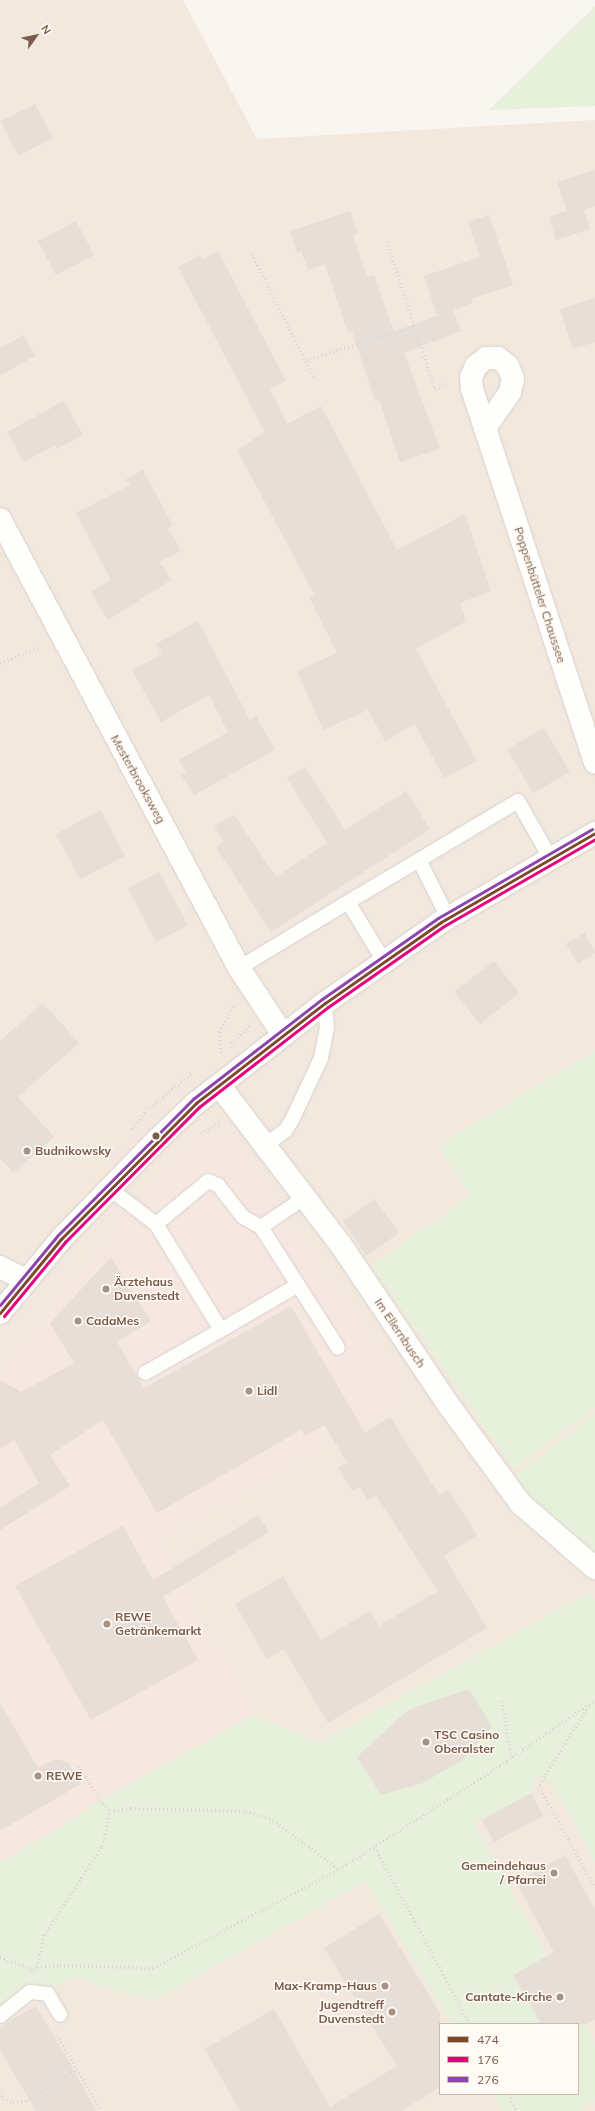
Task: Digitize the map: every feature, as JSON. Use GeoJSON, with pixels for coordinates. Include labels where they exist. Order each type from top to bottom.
{"type":"FeatureCollection","features":[{"type":"Feature","properties":{"kind":"street"},"geometry":{"type":"LineString","coordinates":[[471,377],[476,366],[486,358],[498,358],[508,366],[513,379],[510,392],[485,428]]}},
{"type":"Feature","properties":{"kind":"street","name":"Poppenbütteler Chaussee"},"geometry":{"type":"LineString","coordinates":[[471,377],[485,428],[595,762]]}},
{"type":"Feature","properties":{"kind":"street","name":"Mesterbrooksweg"},"geometry":{"type":"LineString","coordinates":[[0,519],[243,975],[283,1035]]}},
{"type":"Feature","properties":{"kind":"street"},"geometry":{"type":"LineString","coordinates":[[0,1313],[25,1280],[110,1189],[180,1118],[227,1079],[325,1003],[448,918],[595,833]]}},
{"type":"Feature","properties":{"kind":"street","name":"Im Ellernbusch"},"geometry":{"type":"LineString","coordinates":[[227,1079],[264,1146],[341,1244],[450,1408],[521,1504],[595,1568]]}},
{"type":"Feature","properties":{"kind":"street"},"geometry":{"type":"LineString","coordinates":[[0,1267],[25,1280]]}},
{"type":"Feature","properties":{"kind":"lane"},"geometry":{"type":"LineString","coordinates":[[243,975],[348,902],[518,800],[551,859]]}},
{"type":"Feature","properties":{"kind":"lane"},"geometry":{"type":"LineString","coordinates":[[419,860],[448,918]]}},
{"type":"Feature","properties":{"kind":"lane"},"geometry":{"type":"LineString","coordinates":[[348,902],[384,961]]}},
{"type":"Feature","properties":{"kind":"lane"},"geometry":{"type":"LineString","coordinates":[[264,1146],[285,1131],[292,1120],[321,1058],[327,1028],[325,1003]]}},
{"type":"Feature","properties":{"kind":"lane"},"geometry":{"type":"LineString","coordinates":[[156,1224],[208,1181],[218,1185],[243,1217],[261,1227],[338,1348]]}},
{"type":"Feature","properties":{"kind":"lane"},"geometry":{"type":"LineString","coordinates":[[110,1189],[156,1224],[221,1330]]}},
{"type":"Feature","properties":{"kind":"lane"},"geometry":{"type":"LineString","coordinates":[[261,1227],[304,1198]]}},
{"type":"Feature","properties":{"kind":"lane"},"geometry":{"type":"LineString","coordinates":[[145,1374],[298,1285]]}},
{"type":"Feature","properties":{"kind":"lane"},"geometry":{"type":"LineString","coordinates":[[0,2016],[30,1992],[48,1994],[60,2015]]}},
{"type":"Feature","properties":{"kind":"path"},"geometry":{"type":"LineString","coordinates":[[387,241],[435,389],[471,377]]}},
{"type":"Feature","properties":{"kind":"path"},"geometry":{"type":"LineString","coordinates":[[252,254],[315,379]]}},
{"type":"Feature","properties":{"kind":"path"},"geometry":{"type":"LineString","coordinates":[[306,360],[414,326]]}},
{"type":"Feature","properties":{"kind":"path"},"geometry":{"type":"LineString","coordinates":[[0,663],[63,639]]}},
{"type":"Feature","properties":{"kind":"path"},"geometry":{"type":"LineString","coordinates":[[227,1079],[221,1053],[220,1032],[243,975]]}},
{"type":"Feature","properties":{"kind":"path"},"geometry":{"type":"LineString","coordinates":[[28,1974],[37,1967],[60,1964],[153,1968],[339,1869],[512,1757],[595,1700]]}},
{"type":"Feature","properties":{"kind":"path"},"geometry":{"type":"LineString","coordinates":[[502,1701],[512,1757]]}},
{"type":"Feature","properties":{"kind":"path"},"geometry":{"type":"LineString","coordinates":[[590,1704],[539,1786],[595,1887]]}},
{"type":"Feature","properties":{"kind":"path"},"geometry":{"type":"LineString","coordinates":[[79,1766],[100,1800],[110,1812]]}},
{"type":"Feature","properties":{"kind":"path"},"geometry":{"type":"LineString","coordinates":[[110,1812],[131,1808],[246,1811],[273,1820],[339,1869]]}},
{"type":"Feature","properties":{"kind":"path"},"geometry":{"type":"LineString","coordinates":[[37,1967],[44,1935],[102,1846],[110,1812]]}},
{"type":"Feature","properties":{"kind":"path"},"geometry":{"type":"LineString","coordinates":[[376,1846],[469,2023]]}},
{"type":"Feature","properties":{"kind":"path"},"geometry":{"type":"LineString","coordinates":[[0,1956],[33,1970]]}},
{"type":"Feature","properties":{"kind":"path"},"geometry":{"type":"LineString","coordinates":[[55,2032],[101,2111]]}},
{"type":"Feature","properties":{"kind":"path"},"geometry":{"type":"LineString","coordinates":[[0,2092],[3,2098],[13,2102],[27,2101],[77,2069]]}},
{"type":"Feature","properties":{"kind":"path"},"geometry":{"type":"LineString","coordinates":[[509,2095],[517,2111]]}},
{"type":"Feature","properties":{"kind":"shaded area"},"geometry":{"type":"Polygon","coordinates":[[[0,0],[183,0],[257,139],[595,120],[595,1414],[514,1477],[524,1490],[595,1553],[595,2111],[0,2111],[0,0]]]}},
{"type":"Feature","properties":{"kind":"shaded area"},"geometry":{"type":"Polygon","coordinates":[[[231,1136],[412,1394],[159,1540],[253,1714],[0,1859],[0,1377],[73,1282],[190,1138],[231,1136]]]}},
{"type":"Feature","properties":{"kind":"green space"},"geometry":{"type":"Polygon","coordinates":[[[595,6],[595,106],[489,110],[595,6]]]}},
{"type":"Feature","properties":{"kind":"green space"},"geometry":{"type":"Polygon","coordinates":[[[595,1050],[595,1408],[514,1469],[372,1266],[470,1195],[438,1146],[595,1050]]]}},
{"type":"Feature","properties":{"kind":"green space"},"geometry":{"type":"Polygon","coordinates":[[[595,1414],[595,1553],[524,1490],[514,1477],[595,1414]]]}},
{"type":"Feature","properties":{"kind":"green space"},"geometry":{"type":"Polygon","coordinates":[[[588,1593],[595,1599],[595,1864],[552,1783],[536,1777],[531,1793],[474,1823],[595,2041],[595,2101],[582,2111],[503,2111],[494,2095],[579,2095],[579,2023],[451,2023],[366,1881],[153,2002],[73,1977],[0,2016],[0,1862],[57,1830],[100,1800],[253,1715],[320,1742],[588,1593]]]}},
{"type":"Feature","properties":{"kind":"building"},"geometry":{"type":"Polygon","coordinates":[[[35,104],[53,138],[18,156],[1,121],[35,104]]]}},
{"type":"Feature","properties":{"kind":"building"},"geometry":{"type":"Polygon","coordinates":[[[595,170],[595,206],[584,210],[590,229],[556,240],[549,217],[567,211],[557,182],[595,170]]]}},
{"type":"Feature","properties":{"kind":"building"},"geometry":{"type":"Polygon","coordinates":[[[350,211],[358,234],[353,235],[367,277],[374,275],[394,332],[449,311],[437,315],[424,276],[480,257],[468,222],[489,215],[513,285],[471,299],[473,303],[453,310],[461,331],[404,353],[440,449],[400,462],[379,400],[375,401],[352,331],[348,333],[325,264],[308,270],[302,252],[297,253],[290,231],[350,211]]]}},
{"type":"Feature","properties":{"kind":"building"},"geometry":{"type":"Polygon","coordinates":[[[76,221],[94,255],[56,275],[38,241],[76,221]]]}},
{"type":"Feature","properties":{"kind":"building"},"geometry":{"type":"Polygon","coordinates":[[[218,251],[286,381],[270,389],[287,424],[321,406],[397,550],[465,514],[491,591],[460,603],[466,621],[416,649],[477,761],[444,778],[415,724],[385,741],[368,710],[323,730],[297,671],[337,653],[309,597],[314,594],[237,450],[265,432],[178,267],[200,255],[202,260],[218,251]]]}},
{"type":"Feature","properties":{"kind":"building"},"geometry":{"type":"Polygon","coordinates":[[[595,298],[595,342],[573,349],[560,309],[595,298]]]}},
{"type":"Feature","properties":{"kind":"building"},"geometry":{"type":"Polygon","coordinates":[[[24,335],[35,356],[0,375],[0,348],[24,335]]]}},
{"type":"Feature","properties":{"kind":"building"},"geometry":{"type":"Polygon","coordinates":[[[64,401],[83,435],[57,449],[55,445],[24,462],[7,432],[64,401]]]}},
{"type":"Feature","properties":{"kind":"building"},"geometry":{"type":"Polygon","coordinates":[[[143,470],[173,526],[168,528],[181,550],[160,562],[171,580],[108,620],[91,592],[111,580],[76,513],[130,485],[126,479],[143,470]]]}},
{"type":"Feature","properties":{"kind":"building"},"geometry":{"type":"Polygon","coordinates":[[[198,621],[250,720],[256,716],[275,750],[194,795],[181,775],[186,773],[179,760],[228,732],[209,695],[161,722],[132,670],[162,654],[156,644],[198,621]]]}},
{"type":"Feature","properties":{"kind":"building"},"geometry":{"type":"Polygon","coordinates":[[[544,728],[570,772],[533,793],[507,749],[544,728]]]}},
{"type":"Feature","properties":{"kind":"building"},"geometry":{"type":"Polygon","coordinates":[[[305,767],[345,830],[406,791],[430,829],[271,932],[216,847],[224,842],[214,826],[234,815],[276,877],[327,843],[287,778],[305,767]]]}},
{"type":"Feature","properties":{"kind":"building"},"geometry":{"type":"Polygon","coordinates":[[[101,810],[125,856],[80,879],[56,834],[101,810]]]}},
{"type":"Feature","properties":{"kind":"building"},"geometry":{"type":"Polygon","coordinates":[[[159,872],[188,925],[156,942],[128,888],[159,872]]]}},
{"type":"Feature","properties":{"kind":"building"},"geometry":{"type":"Polygon","coordinates":[[[585,933],[595,953],[578,964],[566,944],[585,933]]]}},
{"type":"Feature","properties":{"kind":"building"},"geometry":{"type":"Polygon","coordinates":[[[494,961],[519,993],[480,1024],[454,992],[494,961]]]}},
{"type":"Feature","properties":{"kind":"building"},"geometry":{"type":"Polygon","coordinates":[[[43,1003],[79,1043],[18,1097],[54,1137],[13,1173],[0,1158],[0,1041],[43,1003]]]}},
{"type":"Feature","properties":{"kind":"building"},"geometry":{"type":"Polygon","coordinates":[[[375,1199],[399,1233],[366,1256],[343,1221],[375,1199]]]}},
{"type":"Feature","properties":{"kind":"building"},"geometry":{"type":"Polygon","coordinates":[[[111,1257],[151,1321],[117,1342],[144,1388],[291,1306],[365,1433],[390,1417],[439,1495],[448,1489],[477,1535],[444,1556],[487,1628],[328,1723],[284,1649],[267,1659],[235,1604],[283,1576],[321,1640],[370,1611],[379,1626],[438,1591],[376,1495],[368,1500],[360,1487],[353,1491],[338,1468],[347,1462],[324,1425],[305,1436],[301,1430],[157,1513],[103,1420],[50,1455],[70,1486],[0,1530],[0,1508],[39,1483],[14,1440],[0,1449],[0,1380],[21,1392],[74,1363],[50,1323],[111,1257]]]}},
{"type":"Feature","properties":{"kind":"building","name":"REWE Getränkemarkt"},"geometry":{"type":"Polygon","coordinates":[[[258,1515],[269,1532],[163,1597],[198,1660],[91,1720],[15,1586],[123,1526],[153,1580],[258,1515]]]}},
{"type":"Feature","properties":{"kind":"building","name":"TSC Casino Oberalster"},"geometry":{"type":"Polygon","coordinates":[[[469,1689],[492,1727],[462,1760],[423,1783],[381,1795],[357,1757],[408,1710],[469,1689]]]}},
{"type":"Feature","properties":{"kind":"building","name":"REWE"},"geometry":{"type":"Polygon","coordinates":[[[0,1703],[38,1768],[54,1759],[68,1762],[81,1784],[0,1831],[0,1703]]]}},
{"type":"Feature","properties":{"kind":"building"},"geometry":{"type":"Polygon","coordinates":[[[531,1793],[543,1816],[494,1842],[482,1820],[531,1793]]]}},
{"type":"Feature","properties":{"kind":"building"},"geometry":{"type":"Polygon","coordinates":[[[565,1855],[595,1910],[595,2019],[586,2024],[540,2023],[513,1975],[554,1952],[516,1882],[565,1855]]]}},
{"type":"Feature","properties":{"kind":"building","name":"Max-Kramp-Haus"},"geometry":{"type":"Polygon","coordinates":[[[379,1914],[440,2013],[439,2088],[401,2111],[240,2111],[205,2049],[274,2009],[330,2107],[397,2066],[324,1948],[379,1914]]]}},
{"type":"Feature","properties":{"kind":"building"},"geometry":{"type":"Polygon","coordinates":[[[36,2006],[96,2111],[36,2111],[0,2050],[0,2027],[36,2006]]]}},
{"type":"Feature","properties":{"kind":"transit line","name":"276"},"geometry":{"type":"LineString","coordinates":[[0,1305],[57,1236],[193,1099],[322,999],[438,918],[592,829]]}},
{"type":"Feature","properties":{"kind":"transit line","name":"474"},"geometry":{"type":"LineString","coordinates":[[0,1313],[61,1239],[196,1103],[325,1003],[441,922],[595,833]]}},
{"type":"Feature","properties":{"kind":"transit line","name":"176"},"geometry":{"type":"LineString","coordinates":[[4,1316],[65,1242],[199,1107],[328,1007],[444,926],[595,839]]}},
{"type":"Feature","properties":{"kind":"place","name":"Budnikowsky"},"geometry":{"type":"Point","coordinates":[27,1151]}},
{"type":"Feature","properties":{"kind":"place","name":"Ärztehaus Duvenstedt"},"geometry":{"type":"Point","coordinates":[106,1289]}},
{"type":"Feature","properties":{"kind":"place","name":"CadaMes"},"geometry":{"type":"Point","coordinates":[78,1321]}},
{"type":"Feature","properties":{"kind":"place","name":"Lidl"},"geometry":{"type":"Point","coordinates":[249,1391]}},
{"type":"Feature","properties":{"kind":"place","name":"REWE Getränkemarkt"},"geometry":{"type":"Point","coordinates":[107,1624]}},
{"type":"Feature","properties":{"kind":"place","name":"TSC Casino Oberalster"},"geometry":{"type":"Point","coordinates":[426,1742]}},
{"type":"Feature","properties":{"kind":"place","name":"REWE"},"geometry":{"type":"Point","coordinates":[38,1776]}},
{"type":"Feature","properties":{"kind":"place","name":"Gemeindehaus / Pfarrei"},"geometry":{"type":"Point","coordinates":[554,1873]}},
{"type":"Feature","properties":{"kind":"place","name":"Max-Kramp-Haus"},"geometry":{"type":"Point","coordinates":[385,1986]}},
{"type":"Feature","properties":{"kind":"place","name":"Cantate-Kirche"},"geometry":{"type":"Point","coordinates":[560,1997]}},
{"type":"Feature","properties":{"kind":"place","name":"Jugendtreff Duvenstedt"},"geometry":{"type":"Point","coordinates":[392,2012]}}]}
